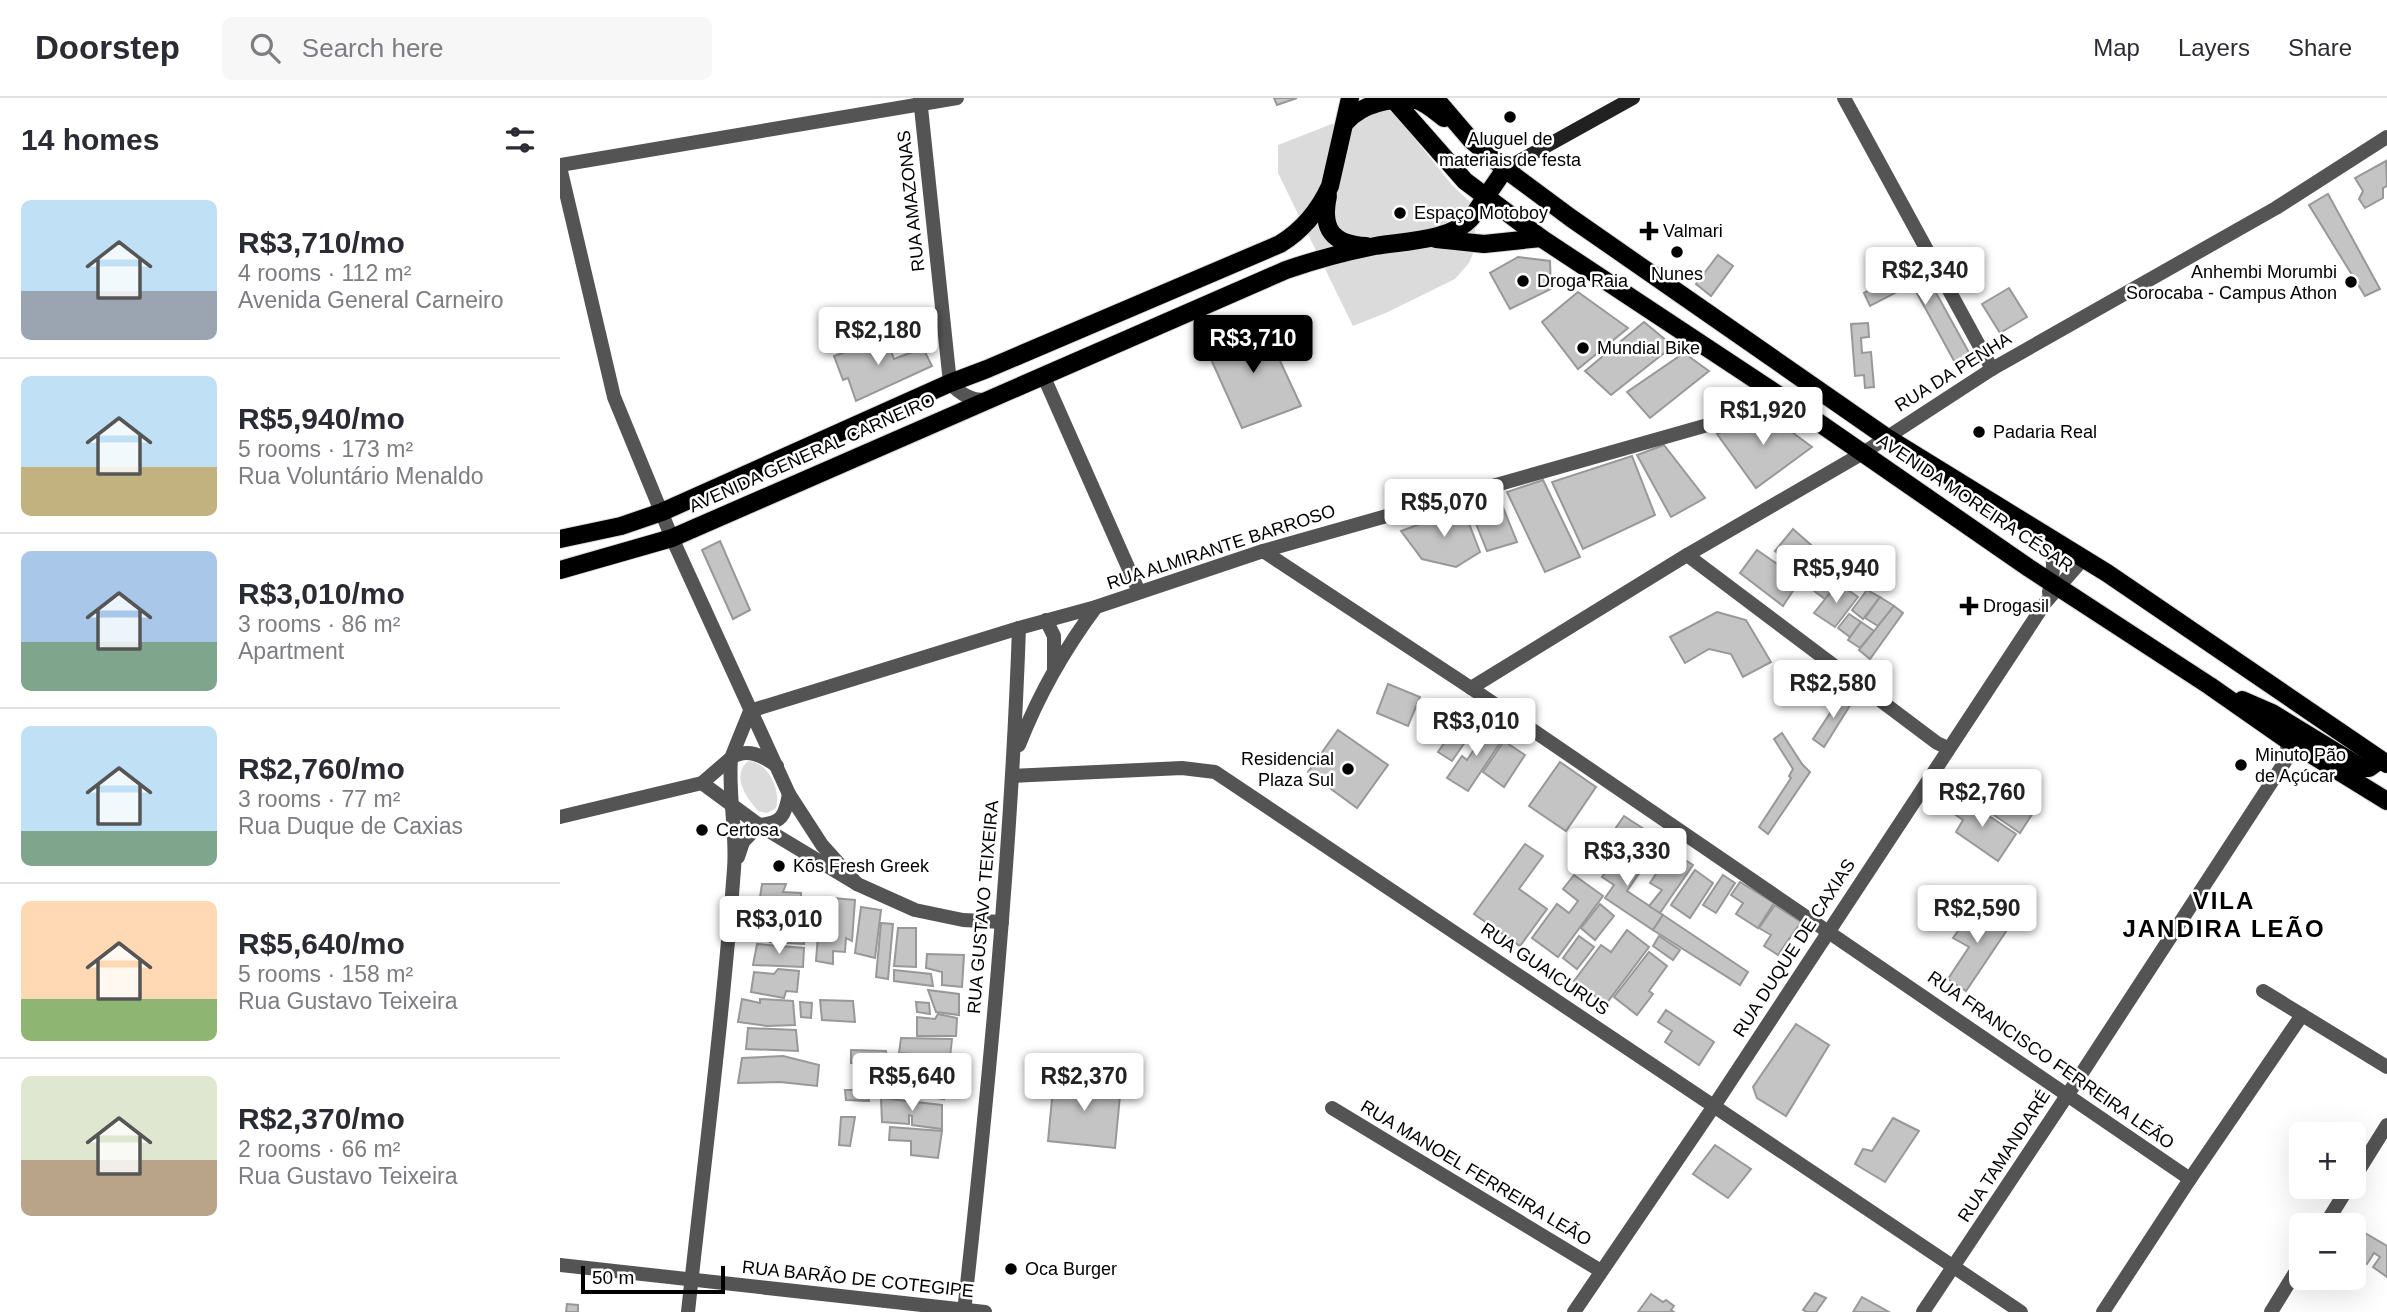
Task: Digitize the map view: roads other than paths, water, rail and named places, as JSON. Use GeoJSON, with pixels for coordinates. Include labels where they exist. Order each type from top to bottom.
{"type":"FeatureCollection","features":[{"type":"Feature","properties":{"kind":"main road"},"geometry":{"type":"LineString","coordinates":[[1350,98],[1325,212],[1329,231],[1342,242],[1373,247]]}},
{"type":"Feature","properties":{"kind":"main road"},"geometry":{"type":"LineString","coordinates":[[1435,98],[1471,140]]}},
{"type":"Feature","properties":{"kind":"main road"},"geometry":{"type":"LineString","coordinates":[[1429,238],[1467,223],[1505,169],[1633,98]]}},
{"type":"Feature","properties":{"kind":"main road"},"geometry":{"type":"LineString","coordinates":[[1346,122],[1355,112],[1366,106],[1392,99],[1417,100],[1471,140]]}},
{"type":"Feature","properties":{"kind":"main road","name":"AVENIDA MOREIRA CÉSAR"},"geometry":{"type":"LineString","coordinates":[[1392,99],[1465,181],[1541,238],[1789,402],[2283,737],[2387,801]]}},
{"type":"Feature","properties":{"kind":"main road","name":"AVENIDA MOREIRA CÉSAR"},"geometry":{"type":"LineString","coordinates":[[1471,140],[1571,218],[1886,437],[2084,558],[2385,759]]}},
{"type":"Feature","properties":{"kind":"main road","name":"AVENIDA GENERAL CARNEIRO"},"geometry":{"type":"LineString","coordinates":[[560,539],[621,526],[662,512],[950,383],[1268,250],[1300,229],[1316,212],[1331,186]]}},
{"type":"Feature","properties":{"kind":"main road"},"geometry":{"type":"LineString","coordinates":[[1429,238],[1484,244],[1541,238]]}},
{"type":"Feature","properties":{"kind":"main road","name":"AVENIDA GENERAL CARNEIRO"},"geometry":{"type":"LineString","coordinates":[[560,570],[672,538],[1269,276],[1318,260],[1429,238]]}},
{"type":"Feature","properties":{"kind":"main road"},"geometry":{"type":"LineString","coordinates":[[2210,686],[2272,713],[2362,768],[2369,768],[2385,759]]}},
{"type":"Feature","properties":{"kind":"street"},"geometry":{"type":"LineString","coordinates":[[857,884],[822,845],[789,794],[672,538],[614,397],[560,166],[920,101],[957,98]]}},
{"type":"Feature","properties":{"kind":"street"},"geometry":{"type":"LineString","coordinates":[[1844,98],[1992,369]]}},
{"type":"Feature","properties":{"kind":"street","name":"RUA AMAZONAS"},"geometry":{"type":"LineString","coordinates":[[920,101],[950,383]]}},
{"type":"Feature","properties":{"kind":"street","name":"RUA DA PENHA"},"geometry":{"type":"LineString","coordinates":[[1471,688],[1687,555],[1863,453],[1992,369],[2276,208],[2387,137]]}},
{"type":"Feature","properties":{"kind":"street"},"geometry":{"type":"LineString","coordinates":[[1043,375],[1139,592]]}},
{"type":"Feature","properties":{"kind":"street"},"geometry":{"type":"LineString","coordinates":[[950,383],[963,394],[987,400]]}},
{"type":"Feature","properties":{"kind":"street","name":"RUA ALMIRANTE BARROSO"},"geometry":{"type":"LineString","coordinates":[[750,711],[1096,607],[1263,551],[1789,402]]}},
{"type":"Feature","properties":{"kind":"street"},"geometry":{"type":"LineString","coordinates":[[2038,530],[2048,542],[2054,558],[2055,584]]}},
{"type":"Feature","properties":{"kind":"street","name":"RUA FRANCISCO FERREIRA LEÃO"},"geometry":{"type":"LineString","coordinates":[[1263,551],[1471,688],[2190,1179]]}},
{"type":"Feature","properties":{"kind":"street"},"geometry":{"type":"LineString","coordinates":[[1687,555],[1937,743],[1948,748]]}},
{"type":"Feature","properties":{"kind":"street"},"geometry":{"type":"LineString","coordinates":[[2055,584],[2084,558]]}},
{"type":"Feature","properties":{"kind":"street","name":"RUA DUQUE DE CAXIAS"},"geometry":{"type":"LineString","coordinates":[[1574,1312],[1714,1106],[2055,584]]}},
{"type":"Feature","properties":{"kind":"street","name":"RUA GUSTAVO TEIXEIRA"},"geometry":{"type":"LineString","coordinates":[[1014,756],[1031,714],[1054,671],[1076,633],[1096,607]]}},
{"type":"Feature","properties":{"kind":"street","name":"RUA GUSTAVO TEIXEIRA"},"geometry":{"type":"LineString","coordinates":[[1046,620],[1054,636],[1054,671]]}},
{"type":"Feature","properties":{"kind":"street","name":"RUA GUSTAVO TEIXEIRA"},"geometry":{"type":"LineString","coordinates":[[964,1311],[1002,922],[1013,776],[1019,628]]}},
{"type":"Feature","properties":{"kind":"street","name":"RUA ALMIRANTE BARROSO"},"geometry":{"type":"LineString","coordinates":[[761,734],[761,724],[767,713],[787,699]]}},
{"type":"Feature","properties":{"kind":"street"},"geometry":{"type":"LineString","coordinates":[[688,1312],[735,865],[730,802],[731,758],[750,711]]}},
{"type":"Feature","properties":{"kind":"street","name":"RUA TAMANDARÉ"},"geometry":{"type":"LineString","coordinates":[[1923,1312],[2288,757],[2287,744],[2283,737]]}},
{"type":"Feature","properties":{"kind":"street"},"geometry":{"type":"LineString","coordinates":[[560,817],[702,783],[731,758],[743,753],[764,757],[777,766]]}},
{"type":"Feature","properties":{"kind":"street","name":"RUA GUAICURUS"},"geometry":{"type":"LineString","coordinates":[[1013,776],[1182,768],[1215,772],[2021,1312]]}},
{"type":"Feature","properties":{"kind":"street"},"geometry":{"type":"LineString","coordinates":[[702,783],[759,825],[857,884],[915,910],[963,919],[1002,922]]}},
{"type":"Feature","properties":{"kind":"street"},"geometry":{"type":"LineString","coordinates":[[735,865],[743,842],[759,825],[776,822],[781,818],[787,808],[789,794]]}},
{"type":"Feature","properties":{"kind":"street"},"geometry":{"type":"LineString","coordinates":[[2263,990],[2387,1067]]}},
{"type":"Feature","properties":{"kind":"street"},"geometry":{"type":"LineString","coordinates":[[2103,1312],[2302,1015]]}},
{"type":"Feature","properties":{"kind":"street","name":"RUA MANOEL FERREIRA LEÃO"},"geometry":{"type":"LineString","coordinates":[[1332,1108],[1601,1271]]}},
{"type":"Feature","properties":{"kind":"street"},"geometry":{"type":"LineString","coordinates":[[2366,1159],[2387,1125]]}},
{"type":"Feature","properties":{"kind":"street","name":"RUA BARÃO DE COTEGIPE"},"geometry":{"type":"LineString","coordinates":[[560,1265],[985,1312]]}},
{"type":"Feature","properties":{"kind":"street"},"geometry":{"type":"LineString","coordinates":[[2271,1312],[2289,1283]]}},
{"type":"Feature","properties":{"kind":"place","name":"Aluguel de materiais de festa"},"geometry":{"type":"Point","coordinates":[1510,117]}},
{"type":"Feature","properties":{"kind":"place","name":"Espaço Motoboy"},"geometry":{"type":"Point","coordinates":[1400,213]}},
{"type":"Feature","properties":{"kind":"place","name":"Valmari"},"geometry":{"type":"Point","coordinates":[1649,231]}},
{"type":"Feature","properties":{"kind":"place","name":"Nunes"},"geometry":{"type":"Point","coordinates":[1677,252]}},
{"type":"Feature","properties":{"kind":"place","name":"Droga Raia"},"geometry":{"type":"Point","coordinates":[1523,281]}},
{"type":"Feature","properties":{"kind":"place","name":"Anhembi Morumbi Sorocaba - Campus Athon"},"geometry":{"type":"Point","coordinates":[2351,282]}},
{"type":"Feature","properties":{"kind":"place","name":"Mundial Bike"},"geometry":{"type":"Point","coordinates":[1583,348]}},
{"type":"Feature","properties":{"kind":"place","name":"Padaria Real"},"geometry":{"type":"Point","coordinates":[1979,432]}},
{"type":"Feature","properties":{"kind":"place","name":"Drogasil"},"geometry":{"type":"Point","coordinates":[1969,606]}},
{"type":"Feature","properties":{"kind":"place","name":"Minuto Pão de Açúcar"},"geometry":{"type":"Point","coordinates":[2241,765]}},
{"type":"Feature","properties":{"kind":"place","name":"Residencial Plaza Sul"},"geometry":{"type":"Point","coordinates":[1348,769]}},
{"type":"Feature","properties":{"kind":"place","name":"Certosa"},"geometry":{"type":"Point","coordinates":[702,830]}},
{"type":"Feature","properties":{"kind":"place","name":"Kōs Fresh Greek"},"geometry":{"type":"Point","coordinates":[779,866]}},
{"type":"Feature","properties":{"kind":"place","name":"Oca Burger"},"geometry":{"type":"Point","coordinates":[1011,1269]}},
{"type":"Feature","properties":{"kind":"district","name":"VILA JANDIRA LEÃO"},"geometry":{"type":"Point","coordinates":[2224,914]}}]}
